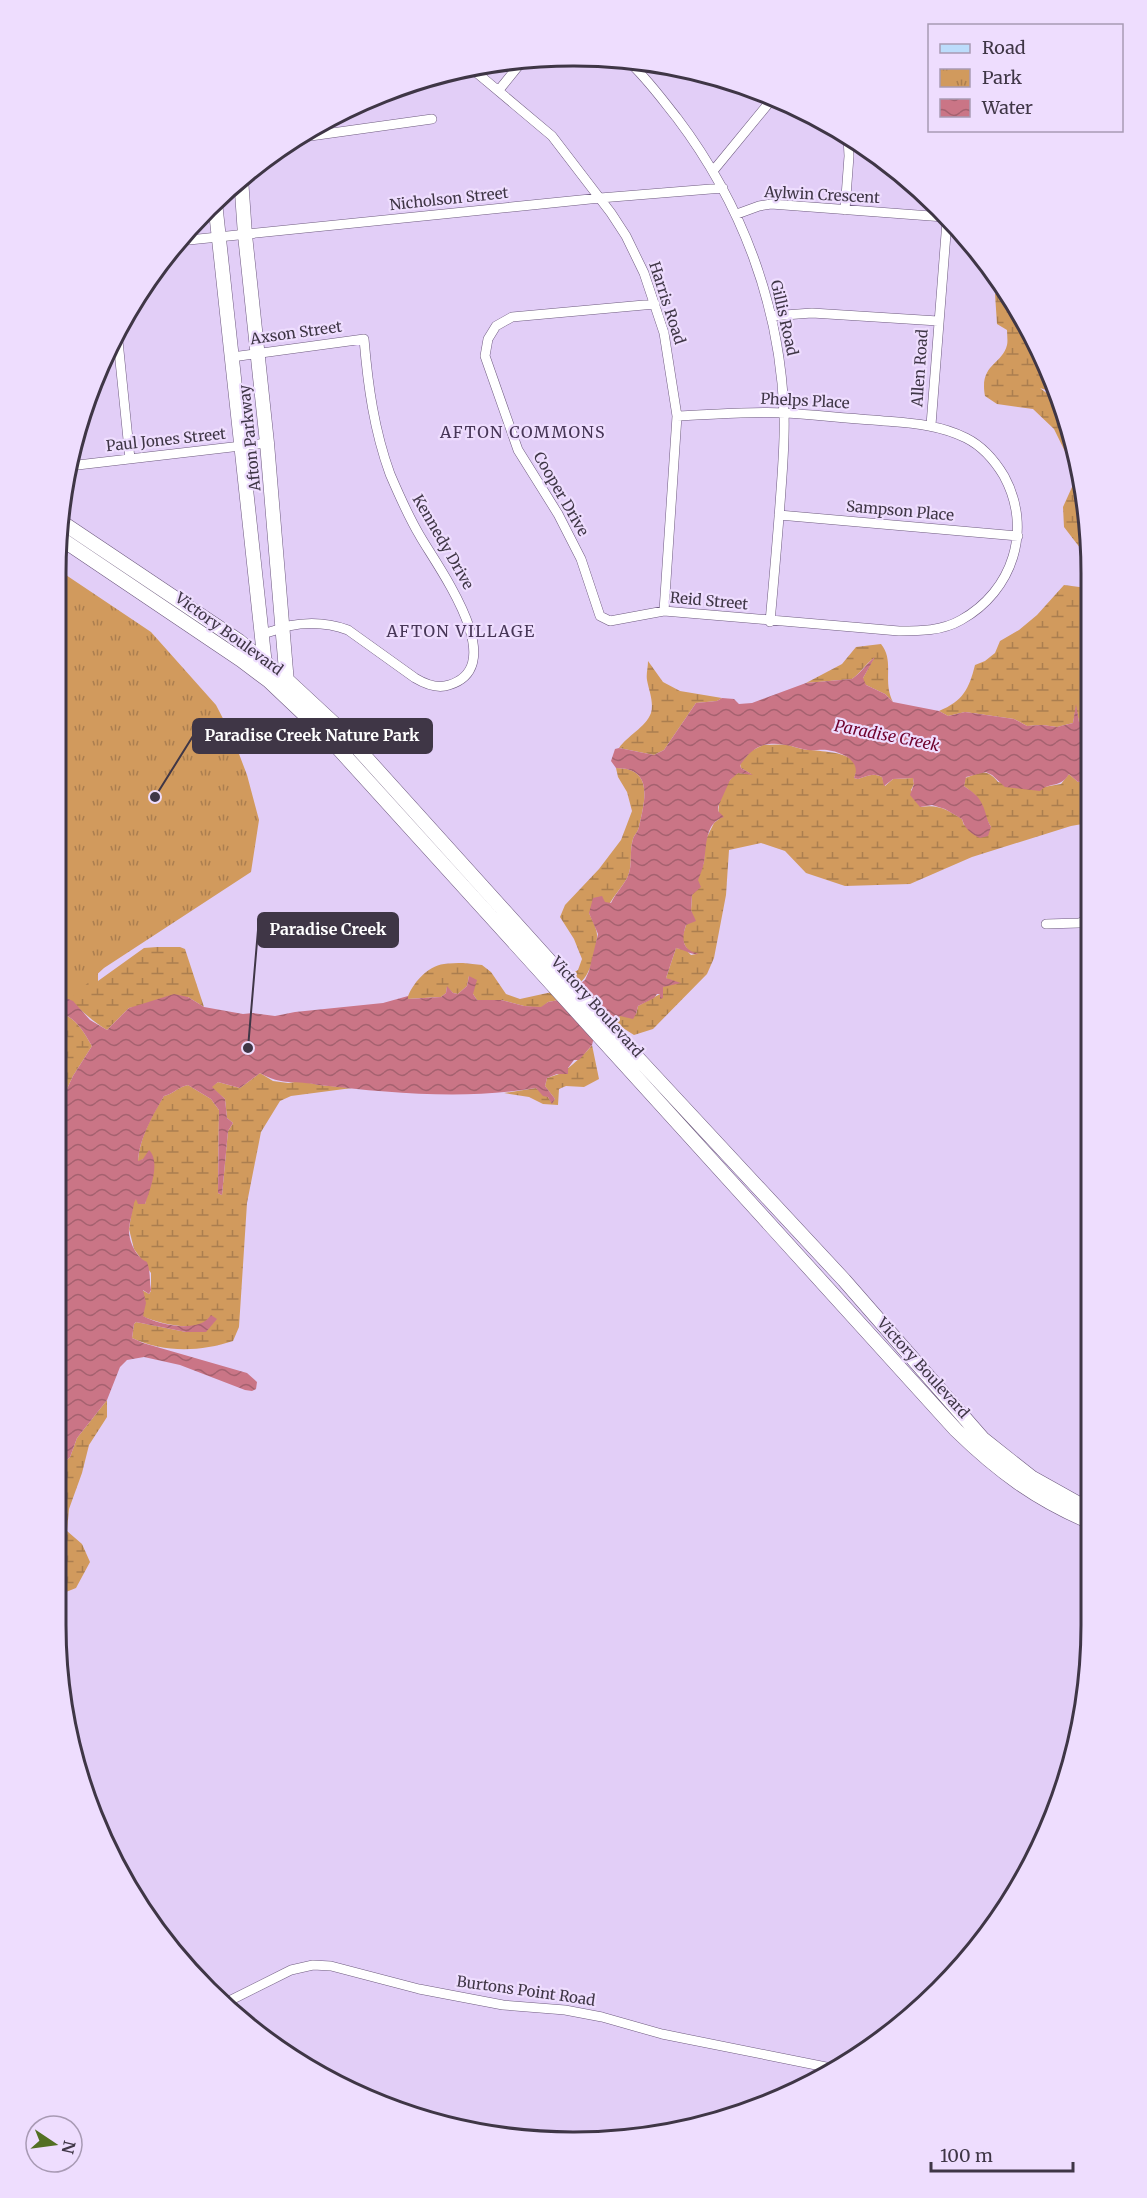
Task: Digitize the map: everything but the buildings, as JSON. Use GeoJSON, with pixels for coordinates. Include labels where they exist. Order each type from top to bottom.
{"type":"FeatureCollection","features":[{"type":"Feature","properties":{"kind":"main road","name":"Afton Parkway"},"geometry":{"type":"LineString","coordinates":[[242,190],[284,627],[287,680],[284,695]]}},
{"type":"Feature","properties":{"kind":"main road","name":"Afton Parkway"},"geometry":{"type":"LineString","coordinates":[[216,214],[261,634],[269,681]]}},
{"type":"Feature","properties":{"kind":"main road","name":"Victory Boulevard"},"geometry":{"type":"LineString","coordinates":[[68,526],[210,620],[264,660],[342,731],[616,1044],[844,1280],[983,1439],[1020,1477],[1031,1493],[1081,1518]]}},
{"type":"Feature","properties":{"kind":"main road","name":"Victory Boulevard"},"geometry":{"type":"LineString","coordinates":[[67,543],[209,637],[269,681],[327,736],[551,972]]}},
{"type":"Feature","properties":{"kind":"main road","name":"Victory Boulevard"},"geometry":{"type":"LineString","coordinates":[[1020,1477],[1081,1505]]}},
{"type":"Feature","properties":{"kind":"street"},"geometry":{"type":"LineString","coordinates":[[499,90],[516,69]]}},
{"type":"Feature","properties":{"kind":"street","name":"Gillis Road"},"geometry":{"type":"LineString","coordinates":[[636,70],[692,138],[723,188],[737,214],[771,316],[779,357],[784,413],[779,515],[770,621]]}},
{"type":"Feature","properties":{"kind":"street","name":"Harris Road"},"geometry":{"type":"LineString","coordinates":[[480,75],[552,136],[600,198],[626,236],[644,273],[655,304],[664,333],[677,416],[664,611]]}},
{"type":"Feature","properties":{"kind":"street"},"geometry":{"type":"LineString","coordinates":[[713,171],[767,105]]}},
{"type":"Feature","properties":{"kind":"street"},"geometry":{"type":"LineString","coordinates":[[319,135],[432,119]]}},
{"type":"Feature","properties":{"kind":"street"},"geometry":{"type":"LineString","coordinates":[[845,210],[849,148]]}},
{"type":"Feature","properties":{"kind":"street","name":"Nicholson Street"},"geometry":{"type":"LineString","coordinates":[[191,240],[600,198],[723,188]]}},
{"type":"Feature","properties":{"kind":"street","name":"Aylwin Crescent"},"geometry":{"type":"LineString","coordinates":[[737,214],[771,204],[934,217]]}},
{"type":"Feature","properties":{"kind":"street","name":"Allen Road"},"geometry":{"type":"LineString","coordinates":[[770,621],[898,631],[933,630],[948,626],[975,611],[995,592],[1011,565],[1018,536],[1017,511],[1013,496],[997,465],[968,439],[931,425],[946,230]]}},
{"type":"Feature","properties":{"kind":"street","name":"Cooper Drive"},"geometry":{"type":"LineString","coordinates":[[592,592],[581,559],[558,514],[518,450],[485,356],[488,339],[496,326],[512,317],[655,304]]}},
{"type":"Feature","properties":{"kind":"street"},"geometry":{"type":"LineString","coordinates":[[771,316],[812,313],[938,321]]}},
{"type":"Feature","properties":{"kind":"street","name":"Axson Street"},"geometry":{"type":"LineString","coordinates":[[232,357],[364,339]]}},
{"type":"Feature","properties":{"kind":"street","name":"Kennedy Drive"},"geometry":{"type":"LineString","coordinates":[[261,634],[278,632],[284,627],[327,623],[348,630],[425,683],[446,686],[461,681],[470,670],[474,655],[470,633],[459,599],[408,514],[378,438],[371,407],[364,339]]}},
{"type":"Feature","properties":{"kind":"street"},"geometry":{"type":"LineString","coordinates":[[119,348],[130,459]]}},
{"type":"Feature","properties":{"kind":"street","name":"Phelps Place"},"geometry":{"type":"LineString","coordinates":[[677,416],[784,413],[931,425]]}},
{"type":"Feature","properties":{"kind":"street","name":"Paul Jones Street"},"geometry":{"type":"LineString","coordinates":[[78,465],[267,443]]}},
{"type":"Feature","properties":{"kind":"street","name":"Sampson Place"},"geometry":{"type":"LineString","coordinates":[[779,515],[1018,536]]}},
{"type":"Feature","properties":{"kind":"street","name":"Reid Street"},"geometry":{"type":"LineString","coordinates":[[592,592],[600,616],[610,621],[664,611],[770,621]]}},
{"type":"Feature","properties":{"kind":"street"},"geometry":{"type":"LineString","coordinates":[[1046,924],[1081,923]]}},
{"type":"Feature","properties":{"kind":"street","name":"Burtons Point Road"},"geometry":{"type":"LineString","coordinates":[[232,1999],[291,1970],[313,1965],[332,1966],[418,1989],[503,2005],[593,2015],[662,2034],[823,2066]]}},
{"type":"Feature","properties":{"kind":"green space"},"geometry":{"type":"Polygon","coordinates":[[[995,294],[1029,349],[1046,390],[1040,388],[1048,394],[1054,410],[1067,455],[1054,429],[1033,409],[997,404],[985,396],[985,377],[1001,357],[1007,343],[1007,330],[997,324],[995,294]]]}},
{"type":"Feature","properties":{"kind":"green space"},"geometry":{"type":"Polygon","coordinates":[[[1073,485],[1080,548],[1064,527],[1063,507],[1073,485]]]}},
{"type":"Feature","properties":{"kind":"green space"},"geometry":{"type":"Polygon","coordinates":[[[66,575],[151,632],[216,705],[233,738],[247,775],[259,820],[251,872],[104,968],[66,1003],[66,575]]]}},
{"type":"Feature","properties":{"kind":"green space"},"geometry":{"type":"Polygon","coordinates":[[[1064,585],[1081,587],[1081,722],[1079,722],[1076,707],[1073,723],[1057,727],[1027,726],[1014,719],[965,712],[948,716],[939,711],[954,703],[964,693],[975,665],[995,653],[1000,641],[1019,630],[1037,615],[1064,585]]]}},
{"type":"Feature","properties":{"kind":"green space"},"geometry":{"type":"Polygon","coordinates":[[[881,644],[887,657],[888,686],[893,702],[885,694],[863,682],[874,658],[852,679],[806,683],[842,664],[856,647],[881,644]]]}},
{"type":"Feature","properties":{"kind":"green space"},"geometry":{"type":"Polygon","coordinates":[[[648,661],[663,682],[680,691],[722,698],[717,701],[696,703],[664,750],[654,755],[619,748],[645,723],[651,713],[652,701],[647,678],[648,661]]]}},
{"type":"Feature","properties":{"kind":"green space"},"geometry":{"type":"Polygon","coordinates":[[[763,745],[788,745],[805,750],[843,755],[855,763],[854,778],[879,776],[882,777],[885,786],[893,779],[913,778],[914,784],[911,790],[921,807],[933,806],[947,810],[962,819],[964,825],[991,827],[979,801],[964,786],[965,778],[983,772],[998,782],[1044,787],[1061,784],[1069,774],[1078,782],[1081,781],[1081,824],[972,857],[910,884],[845,886],[806,873],[785,851],[761,843],[729,850],[726,895],[714,958],[707,974],[653,1029],[634,1035],[612,1021],[620,1016],[636,1014],[638,1006],[660,994],[663,987],[671,981],[666,978],[676,948],[686,950],[691,955],[696,954],[688,950],[682,938],[686,925],[693,919],[692,895],[704,862],[705,841],[714,823],[719,819],[722,793],[729,781],[738,773],[751,774],[741,768],[740,764],[751,751],[763,745]]]}},
{"type":"Feature","properties":{"kind":"green space"},"geometry":{"type":"Polygon","coordinates":[[[616,768],[628,769],[642,780],[643,806],[632,844],[630,867],[626,879],[610,903],[605,903],[589,913],[597,933],[597,941],[590,969],[579,983],[571,974],[578,970],[582,959],[574,939],[560,917],[565,905],[599,869],[621,840],[632,811],[627,792],[618,777],[616,768]]]}},
{"type":"Feature","properties":{"kind":"green space"},"geometry":{"type":"Polygon","coordinates":[[[180,947],[185,949],[204,1007],[188,997],[129,1008],[107,1030],[66,998],[66,994],[98,968],[98,981],[144,948],[180,947]]]}},
{"type":"Feature","properties":{"kind":"green space"},"geometry":{"type":"Polygon","coordinates":[[[444,964],[482,965],[491,972],[506,994],[520,999],[552,992],[559,1000],[548,1002],[541,1008],[501,1000],[477,1000],[473,994],[469,976],[467,986],[458,994],[453,993],[447,987],[446,993],[441,997],[407,999],[416,982],[432,968],[444,964]]]}},
{"type":"Feature","properties":{"kind":"green space"},"geometry":{"type":"Polygon","coordinates":[[[66,1015],[82,1029],[92,1046],[66,1091],[66,1015]]]}},
{"type":"Feature","properties":{"kind":"green space"},"geometry":{"type":"Polygon","coordinates":[[[592,1045],[599,1079],[584,1087],[566,1086],[559,1089],[558,1105],[543,1104],[529,1097],[504,1093],[536,1088],[552,1103],[555,1099],[545,1086],[547,1078],[564,1072],[592,1045]]]}},
{"type":"Feature","properties":{"kind":"green space"},"geometry":{"type":"Polygon","coordinates":[[[260,1073],[273,1081],[288,1083],[301,1081],[352,1088],[291,1096],[280,1101],[261,1132],[247,1203],[239,1327],[233,1341],[208,1347],[182,1349],[157,1346],[132,1338],[136,1322],[186,1332],[205,1332],[216,1319],[197,1325],[182,1326],[142,1316],[142,1290],[149,1294],[151,1291],[151,1273],[134,1249],[129,1229],[133,1203],[136,1198],[145,1204],[154,1164],[143,1159],[138,1162],[141,1145],[151,1119],[164,1096],[184,1086],[188,1085],[211,1099],[219,1110],[218,1193],[222,1195],[228,1131],[233,1123],[227,1118],[225,1099],[211,1087],[218,1082],[240,1088],[260,1073]]]}},
{"type":"Feature","properties":{"kind":"green space"},"geometry":{"type":"Polygon","coordinates":[[[107,1400],[107,1417],[89,1445],[69,1509],[67,1531],[82,1544],[90,1562],[76,1588],[66,1592],[66,1461],[70,1457],[77,1438],[107,1400]]]}},
{"type":"Feature","properties":{"kind":"water"},"geometry":{"type":"Polygon","coordinates":[[[875,657],[863,678],[866,685],[885,694],[893,702],[939,711],[948,716],[965,712],[1014,719],[1027,726],[1057,727],[1073,723],[1076,704],[1079,722],[1081,722],[1081,781],[1078,782],[1069,774],[1062,782],[1047,786],[1040,791],[1005,787],[986,772],[966,777],[964,786],[981,801],[991,827],[988,836],[980,838],[969,831],[962,819],[945,809],[932,805],[920,807],[910,795],[914,784],[913,778],[893,779],[884,786],[882,777],[879,776],[854,778],[856,772],[853,762],[833,751],[808,750],[779,744],[761,746],[752,751],[740,765],[753,775],[738,773],[730,780],[718,807],[718,811],[724,817],[713,824],[708,836],[704,864],[698,880],[701,887],[692,895],[691,910],[696,921],[686,925],[683,940],[689,950],[699,954],[676,948],[666,978],[681,983],[663,987],[663,998],[660,999],[660,994],[657,994],[638,1006],[633,1019],[620,1016],[594,1037],[592,1045],[579,1060],[574,1060],[568,1068],[568,1074],[557,1074],[547,1078],[545,1086],[555,1099],[552,1104],[548,1097],[543,1096],[536,1088],[482,1094],[400,1093],[275,1080],[260,1073],[240,1088],[218,1082],[212,1087],[225,1099],[227,1118],[233,1123],[228,1131],[222,1195],[218,1193],[219,1110],[211,1099],[188,1085],[164,1096],[147,1127],[139,1153],[138,1161],[143,1159],[149,1150],[152,1155],[154,1169],[152,1184],[145,1204],[138,1204],[136,1199],[129,1228],[134,1248],[139,1257],[147,1262],[149,1270],[151,1290],[149,1294],[143,1290],[146,1303],[143,1316],[178,1326],[198,1324],[211,1315],[217,1319],[206,1332],[186,1332],[136,1322],[132,1338],[247,1373],[257,1382],[256,1389],[245,1390],[180,1365],[144,1357],[127,1360],[120,1367],[107,1400],[77,1438],[70,1457],[66,1461],[66,1091],[92,1046],[82,1029],[66,1015],[66,998],[73,1001],[90,1020],[107,1030],[129,1008],[174,994],[188,997],[204,1007],[243,1014],[275,1016],[383,1003],[408,996],[408,999],[441,997],[446,993],[447,986],[453,993],[458,994],[467,986],[469,976],[477,980],[473,994],[477,1000],[501,1000],[524,1006],[541,1007],[548,1002],[559,1000],[585,980],[589,971],[598,934],[589,913],[593,898],[602,896],[605,902],[611,903],[629,871],[632,844],[643,806],[644,787],[636,773],[628,769],[616,768],[611,761],[615,749],[654,755],[664,750],[696,703],[717,701],[722,698],[734,699],[739,704],[752,703],[806,683],[852,679],[875,657]]]}},
{"type":"Feature","properties":{"kind":"place","name":"Paradise Creek Nature Park"},"geometry":{"type":"Point","coordinates":[155,797]}},
{"type":"Feature","properties":{"kind":"place","name":"Paradise Creek"},"geometry":{"type":"Point","coordinates":[248,1048]}},
{"type":"Feature","properties":{"kind":"district","name":"AFTON COMMONS"},"geometry":{"type":"Point","coordinates":[523,432]}},
{"type":"Feature","properties":{"kind":"district","name":"AFTON VILLAGE"},"geometry":{"type":"Point","coordinates":[461,631]}}]}
